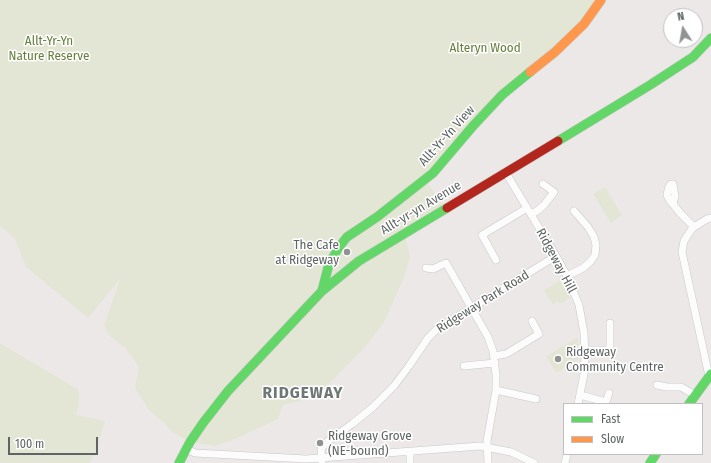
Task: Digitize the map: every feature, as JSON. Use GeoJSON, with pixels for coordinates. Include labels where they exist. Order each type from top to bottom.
{"type":"FeatureCollection","features":[{"type":"Feature","properties":{"kind":"street","name":"Allt-Yr-Yn View"},"geometry":{"type":"LineString","coordinates":[[322,291],[329,264],[347,237],[377,217],[433,173],[502,95],[555,52],[584,24],[601,0]]}},
{"type":"Feature","properties":{"kind":"street","name":"Allt-yr-yn Avenue"},"geometry":{"type":"LineString","coordinates":[[186,450],[203,423],[228,392],[276,339],[322,291],[359,261],[650,86],[693,57],[711,38]]}},
{"type":"Feature","properties":{"kind":"street","name":"Ridgeway Hill"},"geometry":{"type":"LineString","coordinates":[[506,173],[556,256],[567,276],[579,305],[584,333],[585,350],[584,374],[578,403]]}},
{"type":"Feature","properties":{"kind":"street"},"geometry":{"type":"LineString","coordinates":[[496,260],[482,235],[529,211],[537,211],[544,205],[554,192],[543,184]]}},
{"type":"Feature","properties":{"kind":"street"},"geometry":{"type":"LineString","coordinates":[[673,204],[694,226]]}},
{"type":"Feature","properties":{"kind":"street"},"geometry":{"type":"LineString","coordinates":[[567,276],[583,268],[595,255],[596,245],[594,237],[574,210]]}},
{"type":"Feature","properties":{"kind":"street"},"geometry":{"type":"LineString","coordinates":[[690,403],[710,375],[682,252],[684,241],[694,226],[711,218]]}},
{"type":"Feature","properties":{"kind":"street","name":"Ridgeway Park Road"},"geometry":{"type":"LineString","coordinates":[[322,461],[321,449],[328,441],[373,407],[394,386],[410,366],[428,338],[437,329],[556,256]]}},
{"type":"Feature","properties":{"kind":"street"},"geometry":{"type":"LineString","coordinates":[[426,268],[434,269],[446,263],[488,337],[496,375],[496,390],[487,441],[488,463]]}},
{"type":"Feature","properties":{"kind":"street"},"geometry":{"type":"LineString","coordinates":[[464,366],[494,360],[540,334],[532,322]]}},
{"type":"Feature","properties":{"kind":"street"},"geometry":{"type":"LineString","coordinates":[[585,350],[610,350],[610,323]]}},
{"type":"Feature","properties":{"kind":"street"},"geometry":{"type":"LineString","coordinates":[[657,385],[681,387],[695,395]]}},
{"type":"Feature","properties":{"kind":"street"},"geometry":{"type":"LineString","coordinates":[[496,390],[536,399]]}},
{"type":"Feature","properties":{"kind":"street"},"geometry":{"type":"LineString","coordinates":[[580,395],[606,403],[609,393]]}},
{"type":"Feature","properties":{"kind":"street"},"geometry":{"type":"LineString","coordinates":[[179,463],[186,450],[195,453],[322,461],[480,446],[511,452],[534,463]]}},
{"type":"Feature","properties":{"kind":"street"},"geometry":{"type":"LineString","coordinates":[[410,452],[410,463]]}},
{"type":"Feature","properties":{"kind":"green space"},"geometry":{"type":"Polygon","coordinates":[[[0,0],[601,0],[584,24],[532,70],[425,179],[445,209],[405,233],[410,258],[404,278],[384,322],[366,346],[329,384],[304,400],[283,405],[278,419],[235,439],[215,446],[190,442],[172,432],[149,410],[135,388],[139,367],[126,349],[109,335],[104,325],[120,279],[88,318],[26,267],[15,239],[0,226],[0,0]]]}},
{"type":"Feature","properties":{"kind":"green space"},"geometry":{"type":"Polygon","coordinates":[[[605,187],[622,215],[611,223],[593,194],[605,187]]]}},
{"type":"Feature","properties":{"kind":"green space"},"geometry":{"type":"Polygon","coordinates":[[[562,279],[570,298],[562,303],[557,302],[553,305],[544,290],[562,279]]]}},
{"type":"Feature","properties":{"kind":"green space"},"geometry":{"type":"Polygon","coordinates":[[[578,337],[579,359],[556,373],[546,356],[578,337]]]}},
{"type":"Feature","properties":{"kind":"green space"},"geometry":{"type":"Polygon","coordinates":[[[0,343],[79,390],[79,405],[76,415],[105,421],[95,454],[89,463],[0,463],[0,343]]]}},
{"type":"Feature","properties":{"kind":"traffic: fast"},"geometry":{"type":"LineString","coordinates":[[558,141],[693,57],[711,38]]}},
{"type":"Feature","properties":{"kind":"traffic: fast"},"geometry":{"type":"LineString","coordinates":[[322,291],[329,264],[347,237],[377,217],[433,173],[502,95],[530,72]]}},
{"type":"Feature","properties":{"kind":"traffic: fast"},"geometry":{"type":"LineString","coordinates":[[179,463],[190,442],[228,391],[322,291],[359,261],[447,208]]}},
{"type":"Feature","properties":{"kind":"traffic: fast"},"geometry":{"type":"LineString","coordinates":[[690,403],[711,374]]}},
{"type":"Feature","properties":{"kind":"traffic: fast"},"geometry":{"type":"LineString","coordinates":[[650,463],[655,455]]}},
{"type":"Feature","properties":{"kind":"traffic: slow"},"geometry":{"type":"LineString","coordinates":[[530,72],[555,52],[584,24],[601,0]]}},
{"type":"Feature","properties":{"kind":"traffic: jam"},"geometry":{"type":"LineString","coordinates":[[447,208],[558,141]]}},
{"type":"Feature","properties":{"kind":"place","name":"The Cafe at Ridgeway"},"geometry":{"type":"Point","coordinates":[347,252]}},
{"type":"Feature","properties":{"kind":"place","name":"Ridgeway Community Centre"},"geometry":{"type":"Point","coordinates":[558,359]}},
{"type":"Feature","properties":{"kind":"place","name":"Ridgeway Grove (NE-bound)"},"geometry":{"type":"Point","coordinates":[320,443]}},
{"type":"Feature","properties":{"kind":"district","name":"RIDGEWAY"},"geometry":{"type":"Point","coordinates":[303,393]}},
{"type":"Feature","properties":{"kind":"park label","name":"Allt-Yr-Yn Nature Reserve"},"geometry":{"type":"Point","coordinates":[49,48]}},
{"type":"Feature","properties":{"kind":"park label","name":"Alteryn Wood"},"geometry":{"type":"Point","coordinates":[485,48]}}]}
